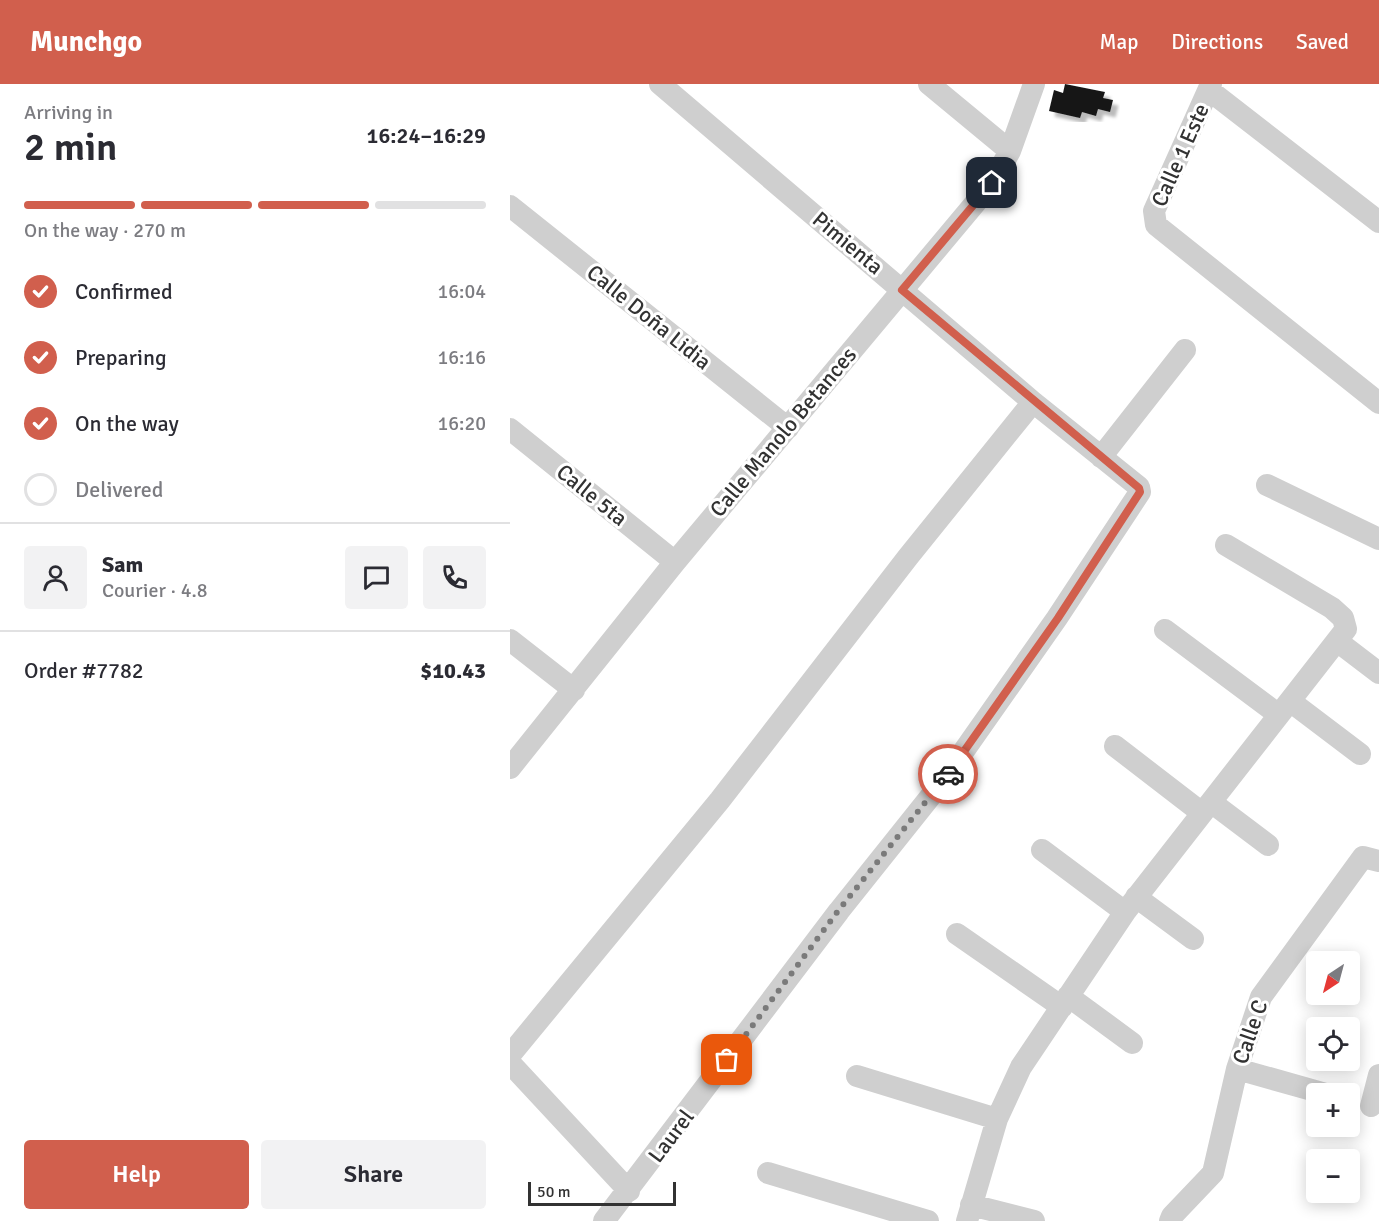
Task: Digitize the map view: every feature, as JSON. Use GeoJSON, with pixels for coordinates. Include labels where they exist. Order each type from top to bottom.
{"type":"FeatureCollection","features":[{"type":"Feature","properties":{"kind":"street","name":"Pimienta"},"geometry":{"type":"LineString","coordinates":[[660,84],[1033,402],[1139,488],[1139,497]]}},
{"type":"Feature","properties":{"kind":"street"},"geometry":{"type":"LineString","coordinates":[[929,84],[1010,152]]}},
{"type":"Feature","properties":{"kind":"street","name":"Calle Manolo Betances"},"geometry":{"type":"LineString","coordinates":[[510,768],[675,562],[992,183],[1010,152],[1034,84]]}},
{"type":"Feature","properties":{"kind":"street"},"geometry":{"type":"LineString","coordinates":[[1210,87],[1379,222]]}},
{"type":"Feature","properties":{"kind":"street","name":"Calle 1 Este"},"geometry":{"type":"LineString","coordinates":[[1210,87],[1154,211],[1156,225],[1379,403]]}},
{"type":"Feature","properties":{"kind":"street","name":"Calle Doña Lidia"},"geometry":{"type":"LineString","coordinates":[[510,206],[788,428]]}},
{"type":"Feature","properties":{"kind":"street"},"geometry":{"type":"LineString","coordinates":[[1101,457],[1185,350]]}},
{"type":"Feature","properties":{"kind":"street"},"geometry":{"type":"LineString","coordinates":[[510,1055],[720,800],[908,557],[1033,402]]}},
{"type":"Feature","properties":{"kind":"street","name":"Calle 5ta"},"geometry":{"type":"LineString","coordinates":[[510,429],[675,562]]}},
{"type":"Feature","properties":{"kind":"street"},"geometry":{"type":"LineString","coordinates":[[1267,485],[1379,539]]}},
{"type":"Feature","properties":{"kind":"street","name":"Laurel"},"geometry":{"type":"LineString","coordinates":[[604,1221],[629,1191],[838,911],[942,782],[1058,618],[1139,497]]}},
{"type":"Feature","properties":{"kind":"street"},"geometry":{"type":"LineString","coordinates":[[1034,1221],[969,1213],[997,1119],[1022,1067],[1130,904],[1346,629],[1343,618],[1332,608],[1226,545]]}},
{"type":"Feature","properties":{"kind":"street"},"geometry":{"type":"LineString","coordinates":[[1165,630],[1360,754]]}},
{"type":"Feature","properties":{"kind":"street"},"geometry":{"type":"LineString","coordinates":[[510,640],[574,690]]}},
{"type":"Feature","properties":{"kind":"street"},"geometry":{"type":"LineString","coordinates":[[1337,641],[1379,673]]}},
{"type":"Feature","properties":{"kind":"street"},"geometry":{"type":"LineString","coordinates":[[1115,746],[1206,808],[1268,845]]}},
{"type":"Feature","properties":{"kind":"street"},"geometry":{"type":"LineString","coordinates":[[1042,850],[1130,904],[1193,939]]}},
{"type":"Feature","properties":{"kind":"street","name":"Calle C"},"geometry":{"type":"LineString","coordinates":[[1170,1221],[1212,1173],[1237,1069],[1261,997],[1371,859]]}},
{"type":"Feature","properties":{"kind":"street"},"geometry":{"type":"LineString","coordinates":[[957,934],[1132,1043]]}},
{"type":"Feature","properties":{"kind":"street"},"geometry":{"type":"LineString","coordinates":[[510,1063],[629,1191]]}},
{"type":"Feature","properties":{"kind":"street"},"geometry":{"type":"LineString","coordinates":[[1237,1069],[1306,1088]]}},
{"type":"Feature","properties":{"kind":"street"},"geometry":{"type":"LineString","coordinates":[[1367,1104],[1379,1075]]}},
{"type":"Feature","properties":{"kind":"street"},"geometry":{"type":"LineString","coordinates":[[857,1076],[997,1119]]}},
{"type":"Feature","properties":{"kind":"street"},"geometry":{"type":"LineString","coordinates":[[768,1173],[928,1221]]}},
{"type":"Feature","properties":{"kind":"building"},"geometry":{"type":"Polygon","coordinates":[[[1065,84],[1105,92],[1103,98],[1113,100],[1110,112],[1098,109],[1096,116],[1082,112],[1080,118],[1049,111],[1054,90],[1063,93],[1065,84]]]}},
{"type":"Feature","properties":{"kind":"way so far"},"geometry":{"type":"LineString","coordinates":[[727,1060],[838,911],[948,774]]}},
{"type":"Feature","properties":{"kind":"route"},"geometry":{"type":"LineString","coordinates":[[948,774],[1058,618],[1139,497],[1140,492],[1139,488],[1033,402],[902,290],[992,183]]}}]}
